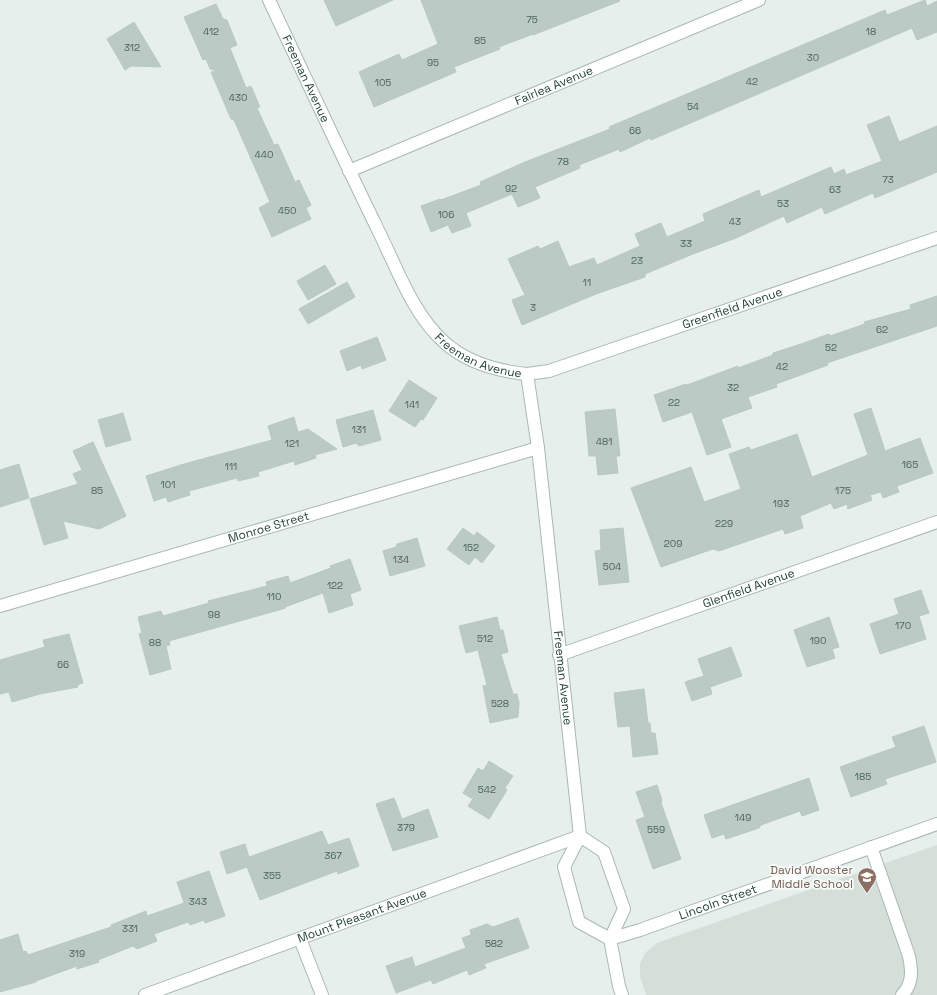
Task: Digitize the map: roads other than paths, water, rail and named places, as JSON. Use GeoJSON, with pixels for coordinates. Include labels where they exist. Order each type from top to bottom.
{"type":"FeatureCollection","features":[{"type":"Feature","properties":{"kind":"street","name":"Freeman Avenue"},"geometry":{"type":"LineString","coordinates":[[269,0],[349,171],[412,299],[428,324],[444,342],[464,356],[486,366],[505,372],[527,374],[538,448],[559,655],[580,836]]}},
{"type":"Feature","properties":{"kind":"street","name":"Fairlea Avenue"},"geometry":{"type":"LineString","coordinates":[[349,171],[759,0]]}},
{"type":"Feature","properties":{"kind":"street","name":"Greenfield Avenue"},"geometry":{"type":"LineString","coordinates":[[527,374],[549,371],[937,238]]}},
{"type":"Feature","properties":{"kind":"street","name":"Monroe Street"},"geometry":{"type":"LineString","coordinates":[[0,606],[538,448]]}},
{"type":"Feature","properties":{"kind":"street","name":"Glenfield Avenue"},"geometry":{"type":"LineString","coordinates":[[559,655],[937,522]]}},
{"type":"Feature","properties":{"kind":"street","name":"Lincoln Street"},"geometry":{"type":"LineString","coordinates":[[610,939],[648,927],[937,824]]}},
{"type":"Feature","properties":{"kind":"street","name":"Mount Pleasant Avenue"},"geometry":{"type":"LineString","coordinates":[[144,995],[580,836]]}},
{"type":"Feature","properties":{"kind":"street"},"geometry":{"type":"LineString","coordinates":[[610,939],[579,922],[564,867],[580,836],[604,852],[624,909],[610,939],[622,995]]}},
{"type":"Feature","properties":{"kind":"street"},"geometry":{"type":"LineString","coordinates":[[871,847],[909,956],[911,980],[902,995]]}},
{"type":"Feature","properties":{"kind":"street"},"geometry":{"type":"LineString","coordinates":[[300,939],[322,995]]}},
{"type":"Feature","properties":{"kind":"place","name":"David Wooster Middle School"},"geometry":{"type":"Point","coordinates":[867,894]}}]}
